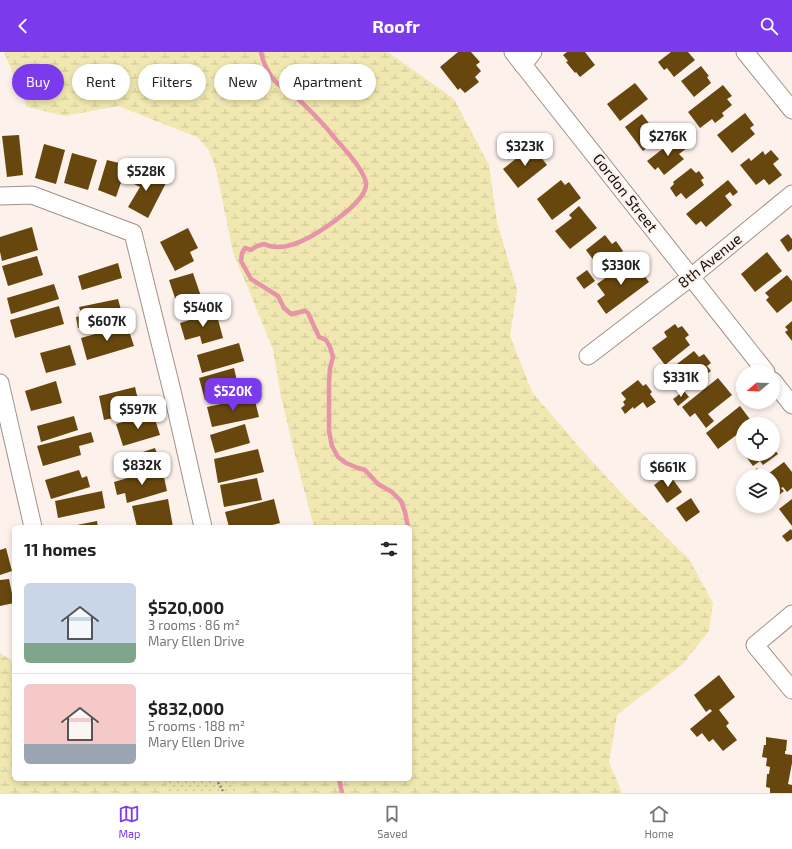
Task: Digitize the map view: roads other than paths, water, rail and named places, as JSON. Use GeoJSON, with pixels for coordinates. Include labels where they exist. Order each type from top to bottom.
{"type":"FeatureCollection","features":[{"type":"Feature","properties":{"kind":"street","name":"Gordon Street"},"geometry":{"type":"LineString","coordinates":[[513,52],[528,59],[691,276],[761,365]]}},
{"type":"Feature","properties":{"kind":"street"},"geometry":{"type":"LineString","coordinates":[[745,52],[792,110]]}},
{"type":"Feature","properties":{"kind":"street","name":"8th Avenue"},"geometry":{"type":"LineString","coordinates":[[588,356],[691,276],[792,194]]}},
{"type":"Feature","properties":{"kind":"street"},"geometry":{"type":"LineString","coordinates":[[0,196],[32,195],[132,233],[173,395],[203,525]]}},
{"type":"Feature","properties":{"kind":"street"},"geometry":{"type":"LineString","coordinates":[[0,383],[33,525]]}},
{"type":"Feature","properties":{"kind":"street"},"geometry":{"type":"LineString","coordinates":[[780,389],[792,405]]}},
{"type":"Feature","properties":{"kind":"street"},"geometry":{"type":"LineString","coordinates":[[792,614],[755,645],[792,690]]}},
{"type":"Feature","properties":{"kind":"waterway"},"geometry":{"type":"LineString","coordinates":[[261,52],[263,61],[272,77],[278,84],[293,94],[324,125],[356,163],[365,178],[366,183],[365,190],[353,206],[317,233],[287,246],[275,247],[264,244],[251,250],[245,248],[242,253],[241,261],[251,279],[278,296],[284,308],[291,314],[305,311],[308,313],[319,337],[326,340],[333,357],[330,368],[329,382],[329,431],[332,446],[338,457],[346,463],[365,470],[378,484],[392,492],[401,501],[408,525]]}},
{"type":"Feature","properties":{"kind":"waterway"},"geometry":{"type":"LineString","coordinates":[[339,781],[342,793]]}}]}
